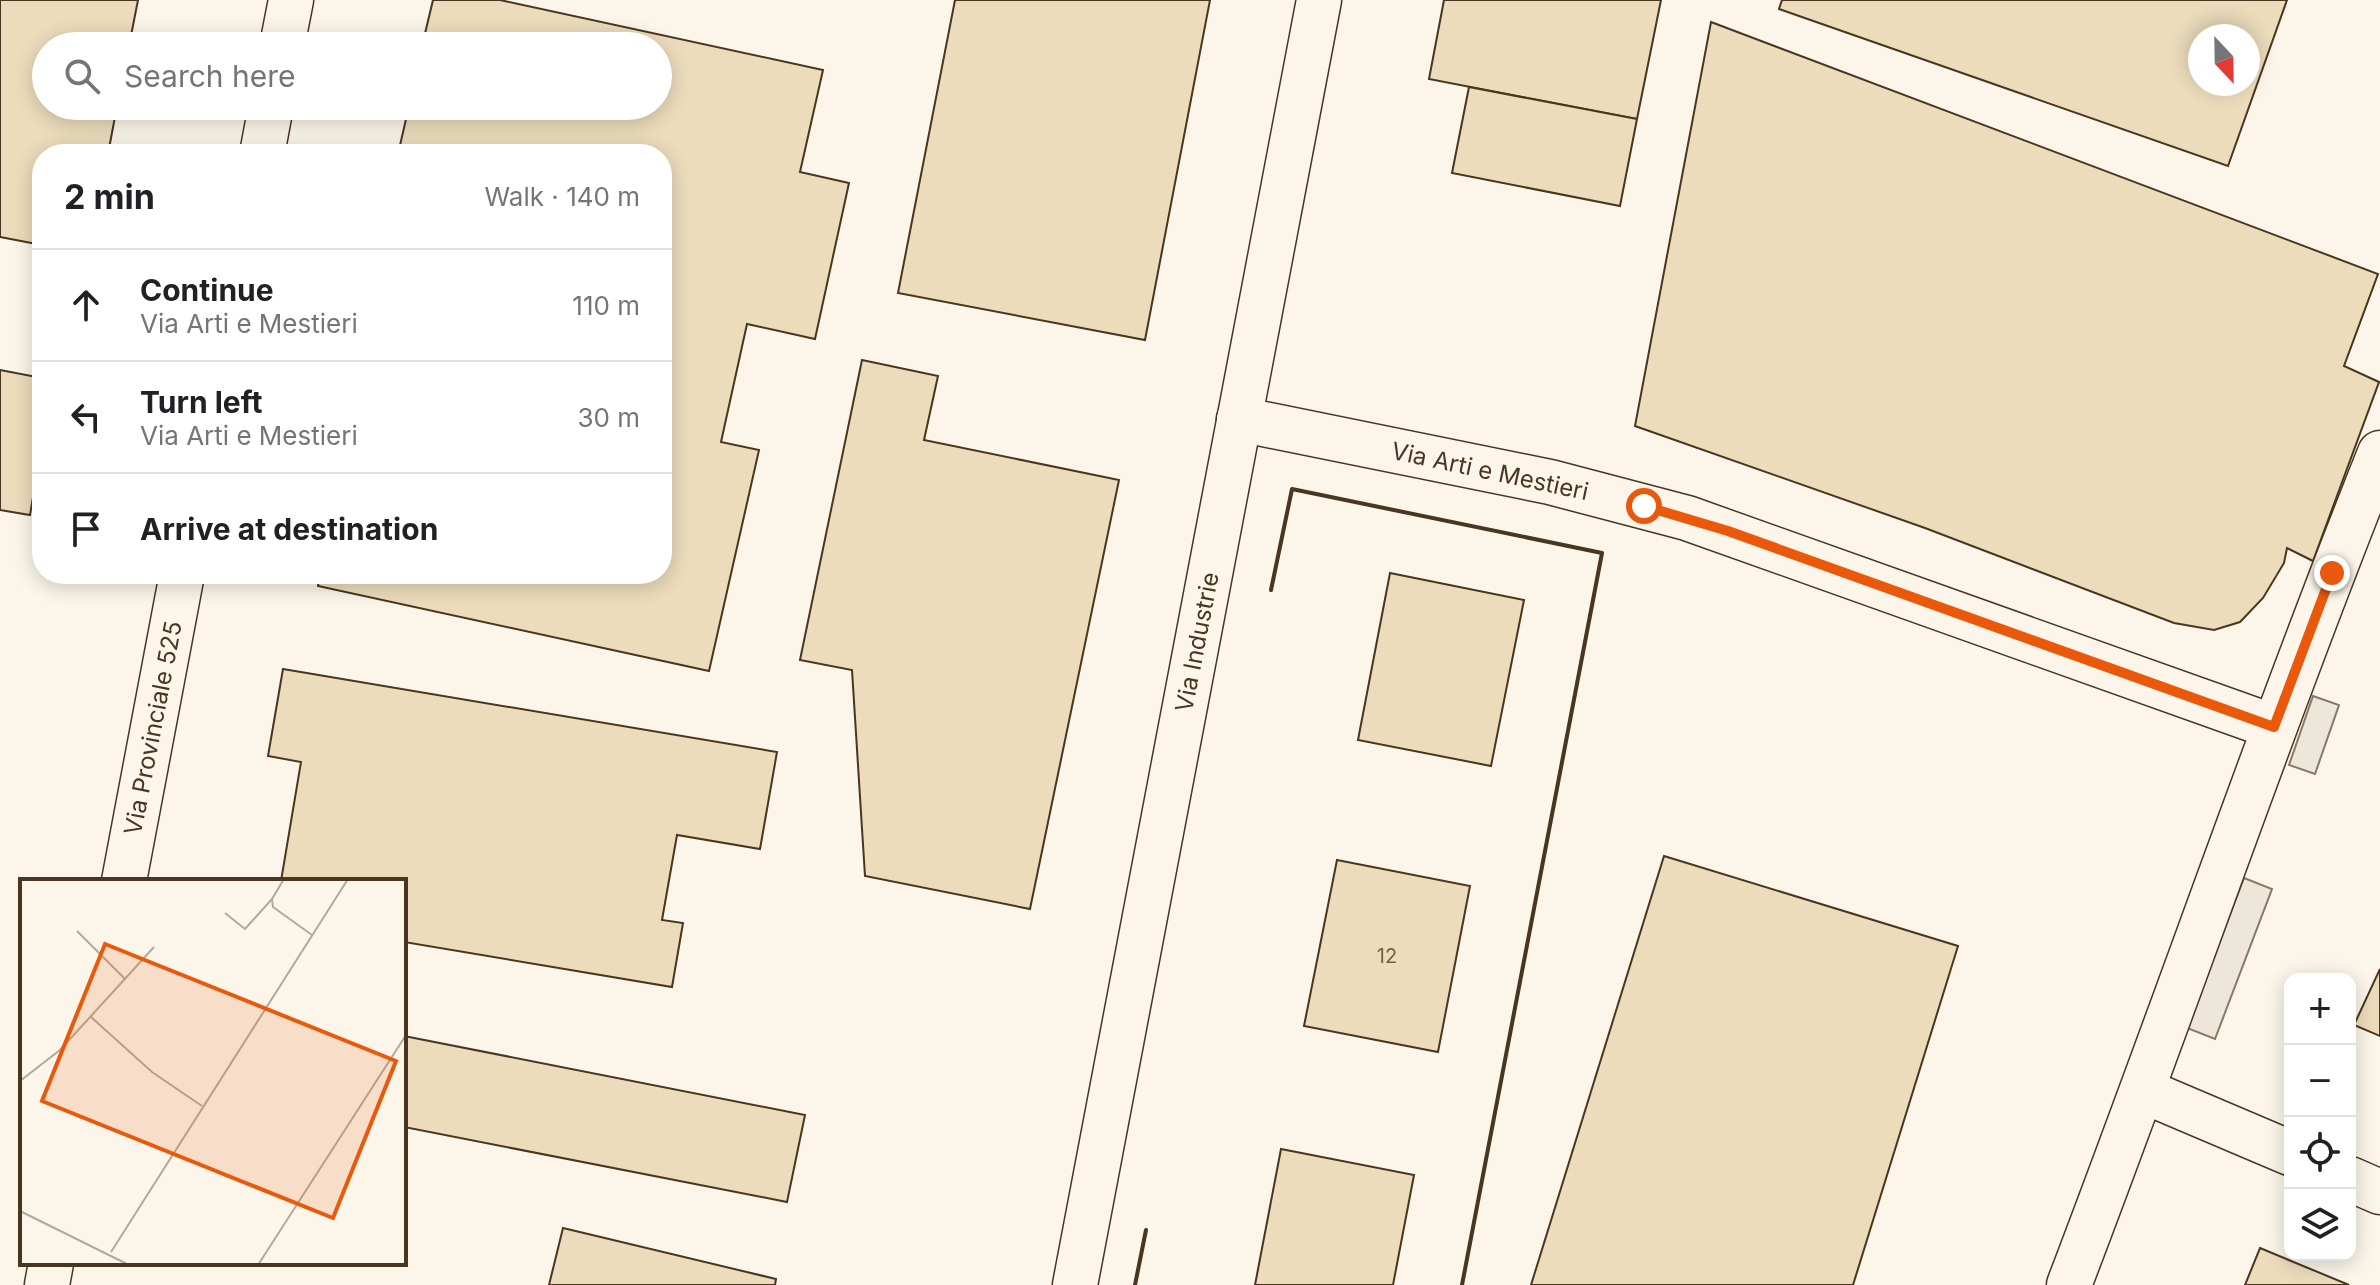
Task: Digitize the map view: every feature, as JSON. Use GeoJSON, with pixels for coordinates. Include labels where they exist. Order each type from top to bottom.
{"type":"FeatureCollection","features":[{"type":"Feature","properties":{"kind":"street"},"geometry":{"type":"LineString","coordinates":[[285,32],[291,0]]}},
{"type":"Feature","properties":{"kind":"street","name":"Via Industrie"},"geometry":{"type":"LineString","coordinates":[[1075,1285],[1319,0]]}},
{"type":"Feature","properties":{"kind":"street"},"geometry":{"type":"LineString","coordinates":[[264,144],[268,120]]}},
{"type":"Feature","properties":{"kind":"street","name":"Via Arti e Mestieri"},"geometry":{"type":"LineString","coordinates":[[1239,419],[1550,482],[1687,518],[2274,727]]}},
{"type":"Feature","properties":{"kind":"street"},"geometry":{"type":"LineString","coordinates":[[2069,1285],[2144,1091],[2274,727],[2380,453]]}},
{"type":"Feature","properties":{"kind":"street","name":"Via Provinciale 525"},"geometry":{"type":"LineString","coordinates":[[124,879],[180,584]]}},
{"type":"Feature","properties":{"kind":"street"},"geometry":{"type":"LineString","coordinates":[[2144,1091],[2284,1150]]}},
{"type":"Feature","properties":{"kind":"street"},"geometry":{"type":"LineString","coordinates":[[2356,1182],[2380,1192]]}},
{"type":"Feature","properties":{"kind":"street"},"geometry":{"type":"LineString","coordinates":[[47,1285],[51,1265]]}},
{"type":"Feature","properties":{"kind":"shaded area"},"geometry":{"type":"Polygon","coordinates":[[[2313,696],[2339,705],[2315,774],[2289,765],[2313,696]]]}},
{"type":"Feature","properties":{"kind":"shaded area"},"geometry":{"type":"Polygon","coordinates":[[[2244,878],[2272,889],[2215,1039],[2187,1028],[2244,878]]]}},
{"type":"Feature","properties":{"kind":"building"},"geometry":{"type":"Polygon","coordinates":[[[0,0],[138,0],[132,32],[32,32],[32,120],[114,120],[110,144],[32,144],[32,243],[0,237],[0,0]]]}},
{"type":"Feature","properties":{"kind":"building"},"geometry":{"type":"Polygon","coordinates":[[[433,0],[500,0],[648,32],[425,32],[433,0]]]}},
{"type":"Feature","properties":{"kind":"building"},"geometry":{"type":"Polygon","coordinates":[[[955,0],[1210,0],[1145,340],[898,293],[955,0]]]}},
{"type":"Feature","properties":{"kind":"building"},"geometry":{"type":"Polygon","coordinates":[[[1444,0],[1661,0],[1637,119],[1429,79],[1444,0]]]}},
{"type":"Feature","properties":{"kind":"building"},"geometry":{"type":"Polygon","coordinates":[[[1782,0],[2287,0],[2260,76],[2260,24],[2188,24],[2188,96],[2253,96],[2228,166],[1779,9],[1782,0]]]}},
{"type":"Feature","properties":{"kind":"building"},"geometry":{"type":"Polygon","coordinates":[[[1711,22],[2378,274],[2344,366],[2379,382],[2313,561],[2287,548],[2284,563],[2263,598],[2240,622],[2214,630],[2174,623],[1925,528],[1635,426],[1711,22]]]}},
{"type":"Feature","properties":{"kind":"building"},"geometry":{"type":"Polygon","coordinates":[[[672,37],[823,70],[800,172],[849,183],[815,339],[747,324],[721,442],[759,450],[709,671],[318,586],[672,584],[672,144],[400,144],[406,120],[672,120],[672,37]]]}},
{"type":"Feature","properties":{"kind":"building"},"geometry":{"type":"Polygon","coordinates":[[[1469,87],[1637,119],[1620,206],[1452,173],[1469,87]]]}},
{"type":"Feature","properties":{"kind":"building"},"geometry":{"type":"Polygon","coordinates":[[[862,360],[938,376],[924,440],[1119,480],[1030,909],[865,876],[852,670],[800,660],[862,360]]]}},
{"type":"Feature","properties":{"kind":"building"},"geometry":{"type":"Polygon","coordinates":[[[0,370],[32,376],[32,503],[30,515],[0,510],[0,370]]]}},
{"type":"Feature","properties":{"kind":"building"},"geometry":{"type":"Polygon","coordinates":[[[1390,573],[1524,600],[1491,766],[1358,740],[1390,573]]]}},
{"type":"Feature","properties":{"kind":"building"},"geometry":{"type":"Polygon","coordinates":[[[283,669],[777,752],[760,849],[677,835],[662,920],[683,923],[672,987],[406,942],[406,879],[281,879],[301,762],[268,756],[283,669]]]}},
{"type":"Feature","properties":{"kind":"building"},"geometry":{"type":"Polygon","coordinates":[[[1664,856],[1958,946],[1853,1285],[1531,1285],[1664,856]]]}},
{"type":"Feature","properties":{"kind":"building"},"geometry":{"type":"Polygon","coordinates":[[[1337,860],[1470,886],[1438,1052],[1304,1026],[1337,860]]]}},
{"type":"Feature","properties":{"kind":"building"},"geometry":{"type":"Polygon","coordinates":[[[2380,969],[2380,1036],[2356,1026],[2380,969]]]}},
{"type":"Feature","properties":{"kind":"building"},"geometry":{"type":"Polygon","coordinates":[[[406,1036],[805,1115],[787,1202],[406,1127],[406,1036]]]}},
{"type":"Feature","properties":{"kind":"building"},"geometry":{"type":"Polygon","coordinates":[[[1281,1149],[1414,1175],[1393,1285],[1255,1285],[1281,1149]]]}},
{"type":"Feature","properties":{"kind":"building"},"geometry":{"type":"Polygon","coordinates":[[[563,1228],[776,1279],[775,1285],[549,1285],[563,1228]]]}},
{"type":"Feature","properties":{"kind":"building"},"geometry":{"type":"Polygon","coordinates":[[[2260,1248],[2284,1258],[2284,1261],[2291,1261],[2349,1285],[2245,1285],[2260,1248]]]}},
{"type":"Feature","properties":{"kind":"wall"},"geometry":{"type":"LineString","coordinates":[[1271,590],[1292,489],[1602,553],[1462,1285]]}},
{"type":"Feature","properties":{"kind":"wall"},"geometry":{"type":"LineString","coordinates":[[1135,1285],[1146,1230]]}},
{"type":"Feature","properties":{"kind":"route"},"geometry":{"type":"LineString","coordinates":[[1644,506],[1728,531],[2274,727],[2332,573]]}}]}
